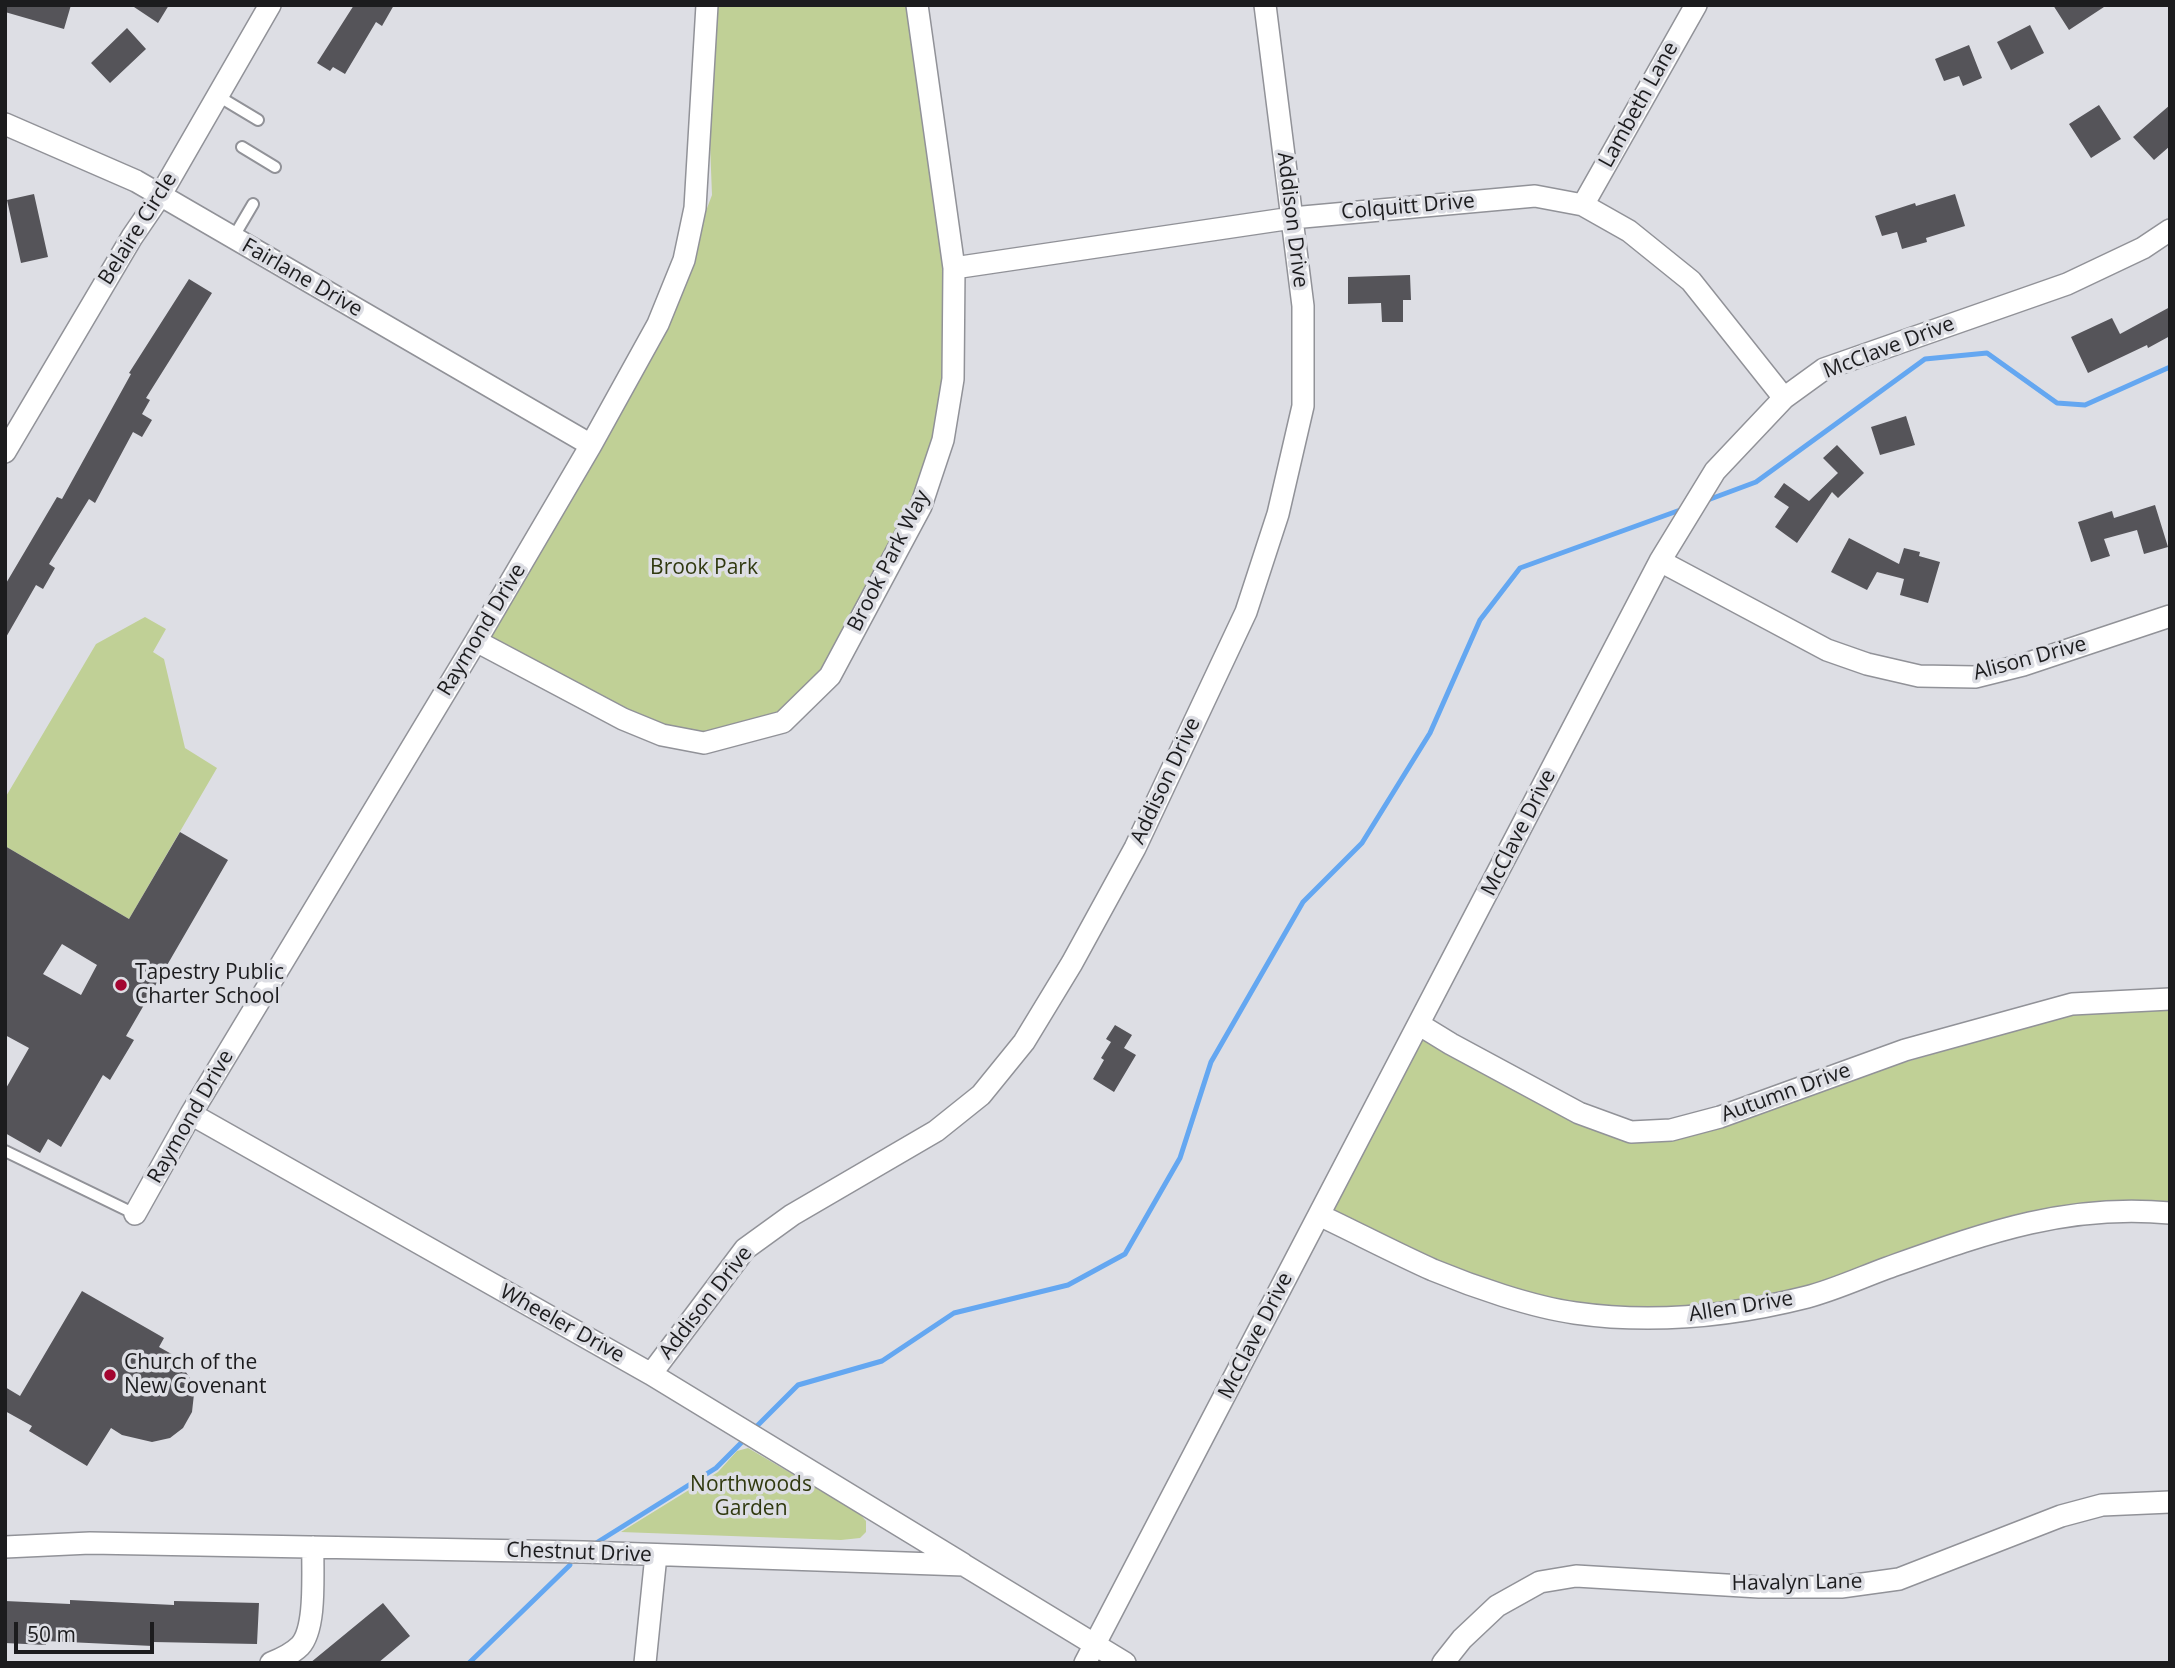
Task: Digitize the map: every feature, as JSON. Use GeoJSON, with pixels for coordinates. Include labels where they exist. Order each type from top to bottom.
{"type":"FeatureCollection","features":[{"type":"Feature","properties":{"kind":"street","name":"Belaire Circle"},"geometry":{"type":"LineString","coordinates":[[5,452],[132,237],[160,196],[270,5]]}},
{"type":"Feature","properties":{"kind":"street","name":"Raymond Drive"},"geometry":{"type":"LineString","coordinates":[[135,1214],[191,1114],[591,445],[657,324],[684,260],[695,208],[707,5]]}},
{"type":"Feature","properties":{"kind":"street","name":"Brook Park Way"},"geometry":{"type":"LineString","coordinates":[[476,641],[623,719],[662,735],[704,743],[783,722],[830,676],[921,506],[943,440],[953,379],[954,268],[917,5]]}},
{"type":"Feature","properties":{"kind":"street","name":"Addison Drive"},"geometry":{"type":"LineString","coordinates":[[651,1374],[745,1248],[792,1215],[936,1131],[981,1095],[1024,1042],[1072,963],[1135,848],[1246,612],[1278,514],[1303,406],[1303,306],[1265,5]]}},
{"type":"Feature","properties":{"kind":"street","name":"Lambeth Lane"},"geometry":{"type":"LineString","coordinates":[[1583,205],[1696,5]]}},
{"type":"Feature","properties":{"kind":"street","name":"Fairlane Drive"},"geometry":{"type":"LineString","coordinates":[[5,124],[136,181],[591,445]]}},
{"type":"Feature","properties":{"kind":"street","name":"Colquitt Drive"},"geometry":{"type":"LineString","coordinates":[[954,268],[1292,218],[1535,196],[1583,205],[1629,231],[1690,282],[1784,398]]}},
{"type":"Feature","properties":{"kind":"street","name":"McClave Drive"},"geometry":{"type":"LineString","coordinates":[[1090,1654],[1660,561],[1715,471],[1784,398],[1824,369],[2067,284],[2143,248],[2170,230]]}},
{"type":"Feature","properties":{"kind":"street","name":"Alison Drive"},"geometry":{"type":"LineString","coordinates":[[1660,561],[1827,650],[1867,664],[1919,676],[1975,677],[2023,665],[2170,616]]}},
{"type":"Feature","properties":{"kind":"street","name":"Autumn Drive"},"geometry":{"type":"LineString","coordinates":[[1420,1025],[1579,1113],[1631,1132],[1671,1130],[1720,1117],[1905,1050],[2072,1004],[2170,999]]}},
{"type":"Feature","properties":{"kind":"street","name":"Wheeler Drive"},"geometry":{"type":"LineString","coordinates":[[191,1114],[651,1374],[964,1565]]}},
{"type":"Feature","properties":{"kind":"street","name":"Allen Drive"},"geometry":{"type":"LineString","coordinates":[[1319,1215],[1434,1270],[1497,1293],[1575,1313],[1659,1318],[1720,1314],[1808,1296],[1983,1234],[2058,1216],[2131,1209],[2170,1213]]}},
{"type":"Feature","properties":{"kind":"street","name":"Havalyn Lane"},"geometry":{"type":"LineString","coordinates":[[1443,1663],[1462,1639],[1497,1606],[1540,1582],[1576,1576],[1759,1587],[1841,1587],[1899,1579],[2061,1516],[2102,1505],[2170,1502]]}},
{"type":"Feature","properties":{"kind":"street","name":"Chestnut Drive"},"geometry":{"type":"LineString","coordinates":[[5,1547],[90,1543],[313,1547],[964,1565],[1090,1654],[1125,1663]]}},
{"type":"Feature","properties":{"kind":"street"},"geometry":{"type":"LineString","coordinates":[[271,1663],[284,1658],[302,1644],[310,1623],[313,1547]]}},
{"type":"Feature","properties":{"kind":"street"},"geometry":{"type":"LineString","coordinates":[[645,1663],[656,1555]]}},
{"type":"Feature","properties":{"kind":"lane"},"geometry":{"type":"LineString","coordinates":[[218,96],[258,120]]}},
{"type":"Feature","properties":{"kind":"lane"},"geometry":{"type":"LineString","coordinates":[[242,147],[275,167]]}},
{"type":"Feature","properties":{"kind":"lane"},"geometry":{"type":"LineString","coordinates":[[233,238],[253,204]]}},
{"type":"Feature","properties":{"kind":"lane"},"geometry":{"type":"LineString","coordinates":[[5,1151],[135,1214]]}},
{"type":"Feature","properties":{"kind":"green space","name":"Brook Park"},"geometry":{"type":"Polygon","coordinates":[[[713,5],[916,5],[937,168],[953,390],[922,506],[814,697],[731,736],[633,720],[473,637],[653,351],[712,195],[707,67],[713,5]]]}},
{"type":"Feature","properties":{"kind":"green space"},"geometry":{"type":"Polygon","coordinates":[[[145,617],[166,629],[153,652],[164,659],[185,748],[217,768],[129,919],[5,846],[5,798],[96,644],[145,617]]]}},
{"type":"Feature","properties":{"kind":"green space"},"geometry":{"type":"Polygon","coordinates":[[[2136,996],[2170,999],[2170,1211],[1987,1229],[1710,1319],[1591,1313],[1480,1287],[1315,1217],[1417,1030],[1592,1119],[1665,1131],[2136,996]]]}},
{"type":"Feature","properties":{"kind":"green space","name":"Northwoods Garden"},"geometry":{"type":"Polygon","coordinates":[[[748,1448],[859,1513],[866,1521],[866,1532],[860,1538],[841,1540],[621,1532],[718,1472],[737,1451],[748,1448]]]}},
{"type":"Feature","properties":{"kind":"building"},"geometry":{"type":"Polygon","coordinates":[[[5,5],[71,5],[64,29],[5,12],[5,5]]]}},
{"type":"Feature","properties":{"kind":"building"},"geometry":{"type":"Polygon","coordinates":[[[131,5],[169,5],[158,23],[131,5]]]}},
{"type":"Feature","properties":{"kind":"building"},"geometry":{"type":"Polygon","coordinates":[[[354,5],[394,5],[382,26],[376,22],[345,74],[333,67],[330,71],[317,63],[354,5]]]}},
{"type":"Feature","properties":{"kind":"building"},"geometry":{"type":"Polygon","coordinates":[[[2053,5],[2107,5],[2069,30],[2053,5]]]}},
{"type":"Feature","properties":{"kind":"building"},"geometry":{"type":"Polygon","coordinates":[[[2030,25],[2044,53],[2011,70],[1997,42],[2030,25]]]}},
{"type":"Feature","properties":{"kind":"building"},"geometry":{"type":"Polygon","coordinates":[[[127,28],[146,49],[110,83],[91,63],[127,28]]]}},
{"type":"Feature","properties":{"kind":"building"},"geometry":{"type":"Polygon","coordinates":[[[1969,45],[1982,78],[1963,86],[1959,76],[1944,81],[1935,59],[1969,45]]]}},
{"type":"Feature","properties":{"kind":"building"},"geometry":{"type":"Polygon","coordinates":[[[2099,105],[2121,139],[2091,158],[2069,124],[2099,105]]]}},
{"type":"Feature","properties":{"kind":"building"},"geometry":{"type":"Polygon","coordinates":[[[2170,105],[2170,146],[2154,160],[2133,137],[2170,105]]]}},
{"type":"Feature","properties":{"kind":"building"},"geometry":{"type":"Polygon","coordinates":[[[34,194],[48,257],[21,263],[7,200],[34,194]]]}},
{"type":"Feature","properties":{"kind":"building"},"geometry":{"type":"Polygon","coordinates":[[[1955,194],[1965,226],[1926,238],[1927,242],[1902,249],[1897,232],[1882,236],[1875,216],[1955,194]]]}},
{"type":"Feature","properties":{"kind":"building"},"geometry":{"type":"Polygon","coordinates":[[[1410,275],[1411,300],[1403,300],[1403,322],[1382,322],[1381,303],[1348,304],[1348,277],[1410,275]]]}},
{"type":"Feature","properties":{"kind":"building"},"geometry":{"type":"Polygon","coordinates":[[[189,279],[212,293],[146,398],[150,400],[142,414],[152,420],[142,437],[133,432],[95,503],[89,499],[49,564],[55,568],[43,589],[36,585],[5,639],[5,585],[57,497],[62,499],[131,374],[129,373],[189,279]]]}},
{"type":"Feature","properties":{"kind":"building"},"geometry":{"type":"Polygon","coordinates":[[[2170,307],[2170,336],[2088,373],[2071,337],[2112,318],[2120,334],[2170,307]]]}},
{"type":"Feature","properties":{"kind":"building"},"geometry":{"type":"Polygon","coordinates":[[[1906,416],[1915,445],[1880,455],[1871,427],[1906,416]]]}},
{"type":"Feature","properties":{"kind":"building"},"geometry":{"type":"Polygon","coordinates":[[[1837,445],[1864,473],[1838,498],[1832,492],[1797,543],[1775,527],[1789,507],[1774,497],[1784,483],[1809,501],[1838,473],[1823,458],[1837,445]]]}},
{"type":"Feature","properties":{"kind":"building"},"geometry":{"type":"Polygon","coordinates":[[[2155,505],[2168,547],[2144,554],[2137,530],[2104,539],[2110,556],[2091,562],[2078,522],[2112,511],[2114,518],[2155,505]]]}},
{"type":"Feature","properties":{"kind":"building"},"geometry":{"type":"Polygon","coordinates":[[[1849,538],[1899,564],[1904,548],[1940,562],[1928,603],[1900,595],[1904,579],[1877,572],[1867,590],[1831,572],[1849,538]]]}},
{"type":"Feature","properties":{"kind":"building","name":"Tapestry Public Charter School"},"geometry":{"type":"Polygon","coordinates":[[[180,832],[228,860],[126,1036],[134,1040],[110,1080],[103,1075],[61,1147],[48,1139],[40,1153],[5,1133],[5,1090],[29,1048],[5,1035],[5,846],[129,919],[180,832]],[[62,944],[43,974],[81,995],[97,965],[62,944]]]}},
{"type":"Feature","properties":{"kind":"building"},"geometry":{"type":"Polygon","coordinates":[[[1115,1025],[1132,1035],[1124,1048],[1136,1055],[1114,1092],[1093,1079],[1111,1042],[1106,1039],[1115,1025]]]}},
{"type":"Feature","properties":{"kind":"building","name":"Church of the New Covenant"},"geometry":{"type":"Polygon","coordinates":[[[82,1291],[164,1338],[159,1347],[177,1357],[174,1361],[184,1369],[191,1380],[194,1394],[192,1412],[183,1428],[170,1438],[152,1442],[122,1435],[111,1428],[87,1466],[29,1431],[32,1426],[5,1411],[5,1387],[20,1396],[82,1291]]]}},
{"type":"Feature","properties":{"kind":"building"},"geometry":{"type":"Polygon","coordinates":[[[70,1600],[174,1605],[174,1601],[259,1603],[257,1644],[153,1642],[153,1646],[46,1641],[46,1645],[5,1643],[5,1601],[70,1604],[70,1600]]]}},
{"type":"Feature","properties":{"kind":"building"},"geometry":{"type":"Polygon","coordinates":[[[383,1603],[410,1636],[378,1663],[310,1663],[383,1603]]]}},
{"type":"Feature","properties":{"kind":"waterway"},"geometry":{"type":"LineString","coordinates":[[1705,501],[1756,482],[1925,359],[1987,353],[2057,403],[2085,405],[2170,367]]}},
{"type":"Feature","properties":{"kind":"waterway"},"geometry":{"type":"LineString","coordinates":[[754,1429],[798,1385],[882,1361],[954,1313],[1068,1285],[1125,1254],[1180,1158],[1211,1062],[1303,902],[1362,843],[1430,733],[1480,620],[1520,568],[1683,509]]}},
{"type":"Feature","properties":{"kind":"waterway"},"geometry":{"type":"LineString","coordinates":[[593,1545],[716,1468],[745,1439]]}},
{"type":"Feature","properties":{"kind":"waterway"},"geometry":{"type":"LineString","coordinates":[[469,1663],[570,1565]]}},
{"type":"Feature","properties":{"kind":"place","name":"Tapestry Public Charter School"},"geometry":{"type":"Point","coordinates":[121,985]}},
{"type":"Feature","properties":{"kind":"place","name":"Church of the New Covenant"},"geometry":{"type":"Point","coordinates":[110,1375]}}]}
